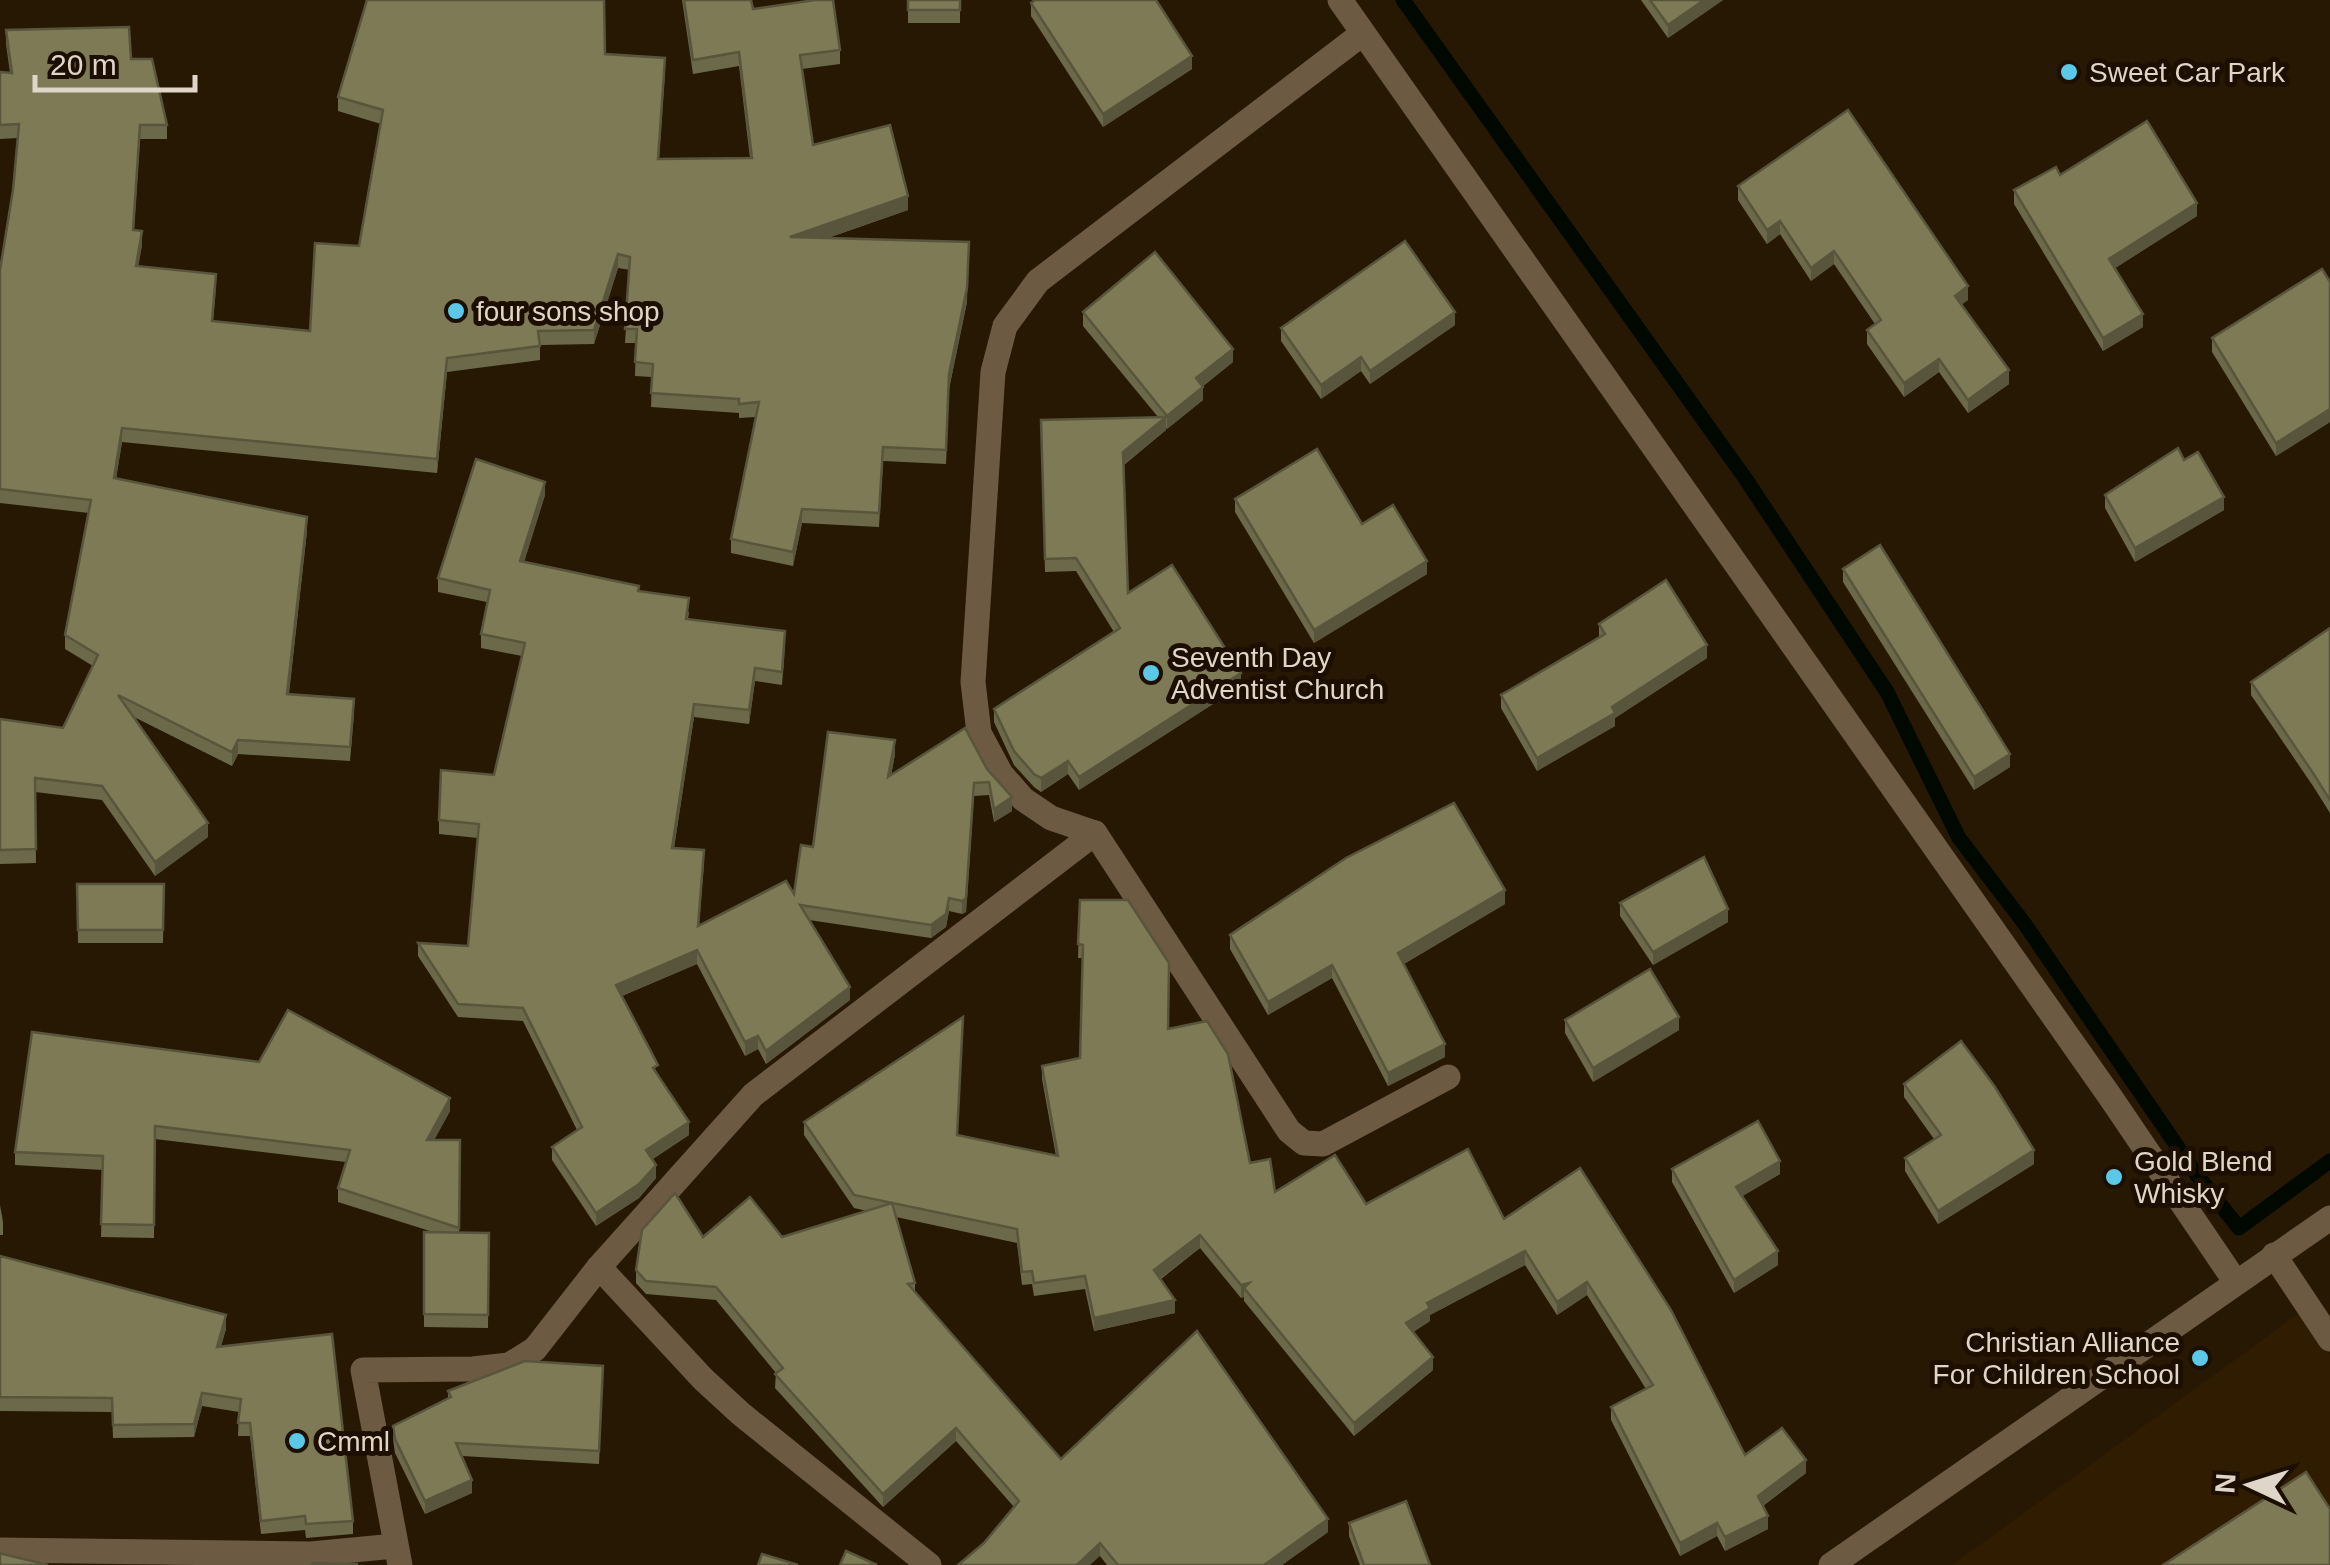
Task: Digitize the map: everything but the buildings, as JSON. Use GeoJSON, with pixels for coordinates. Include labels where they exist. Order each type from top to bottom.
{"type":"FeatureCollection","features":[{"type":"Feature","properties":{"kind":"street"},"geometry":{"type":"LineString","coordinates":[[1340,0],[2100,1082],[2234,1281]]}},
{"type":"Feature","properties":{"kind":"street"},"geometry":{"type":"LineString","coordinates":[[1362,34],[1038,282],[1004,326],[992,372],[972,682],[979,733],[1002,774],[1024,799],[1051,818],[1095,833],[1289,1131],[1304,1142],[1323,1144],[1448,1078]]}},
{"type":"Feature","properties":{"kind":"street"},"geometry":{"type":"LineString","coordinates":[[0,1550],[398,1555],[363,1370],[509,1365],[535,1348],[599,1267],[752,1096],[1095,833]]}},
{"type":"Feature","properties":{"kind":"street"},"geometry":{"type":"LineString","coordinates":[[1831,1565],[2234,1281],[2330,1218]]}},
{"type":"Feature","properties":{"kind":"street"},"geometry":{"type":"LineString","coordinates":[[2274,1255],[2330,1339]]}},
{"type":"Feature","properties":{"kind":"street"},"geometry":{"type":"LineString","coordinates":[[599,1267],[703,1379],[741,1414],[929,1565]]}},
{"type":"Feature","properties":{"kind":"shaded area"},"geometry":{"type":"Polygon","coordinates":[[[2302,1311],[2330,1354],[2330,1565],[1952,1565],[2302,1311]]]}},
{"type":"Feature","properties":{"kind":"waterway"},"geometry":{"type":"LineString","coordinates":[[1403,0],[1745,478],[1887,692],[1959,838],[2024,923],[2197,1175],[2239,1228],[2330,1161]]}},
{"type":"Feature","properties":{"kind":"place","name":"Sweet Car Park"},"geometry":{"type":"Point","coordinates":[2069,72]}},
{"type":"Feature","properties":{"kind":"place","name":"four sons shop"},"geometry":{"type":"Point","coordinates":[456,311]}},
{"type":"Feature","properties":{"kind":"place","name":"Seventh Day Adventist Church"},"geometry":{"type":"Point","coordinates":[1151,673]}},
{"type":"Feature","properties":{"kind":"place","name":"Gold Blend Whisky"},"geometry":{"type":"Point","coordinates":[2114,1177]}},
{"type":"Feature","properties":{"kind":"place","name":"Christian Alliance For Children School"},"geometry":{"type":"Point","coordinates":[2200,1358]}},
{"type":"Feature","properties":{"kind":"place","name":"Cmml"},"geometry":{"type":"Point","coordinates":[297,1441]}}]}
